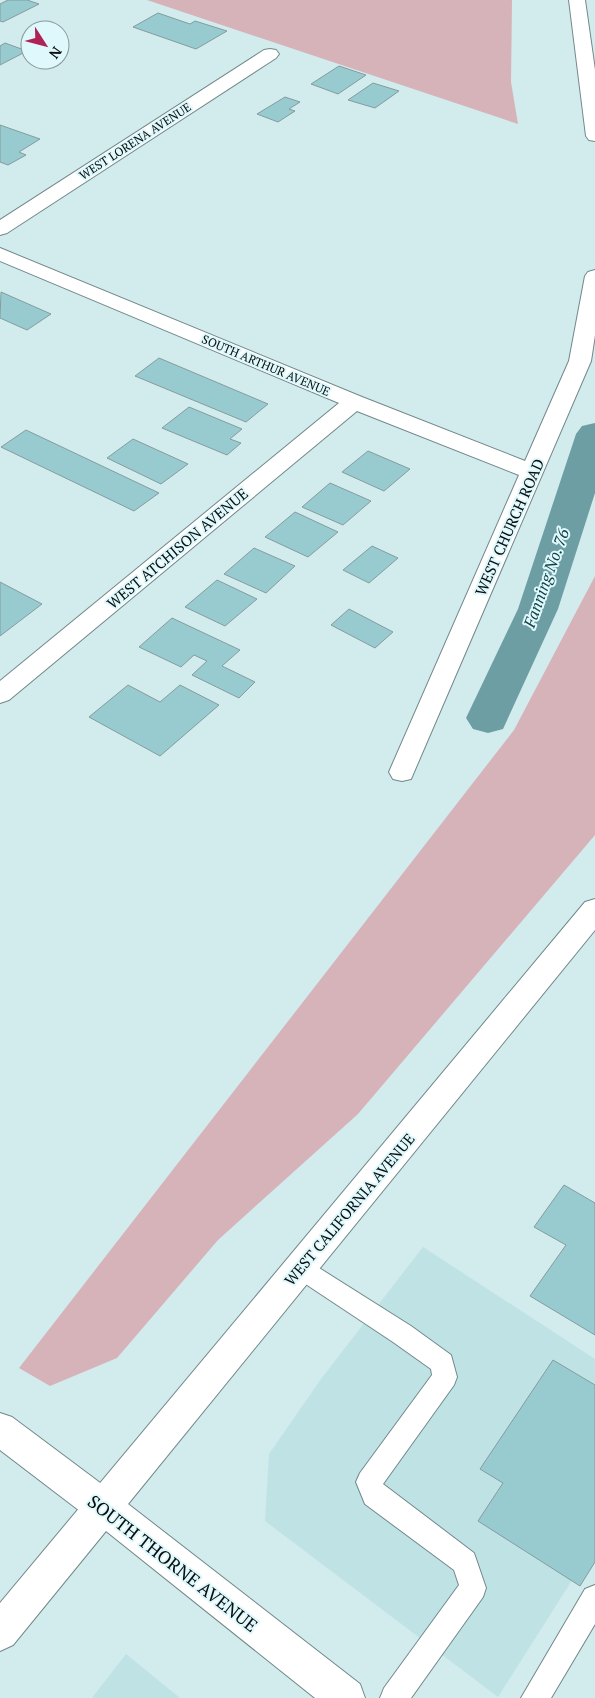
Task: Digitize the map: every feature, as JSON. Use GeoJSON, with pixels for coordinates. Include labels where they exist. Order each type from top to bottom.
{"type":"FeatureCollection","features":[{"type":"Feature","properties":{"kind":"street"},"geometry":{"type":"LineString","coordinates":[[577,0],[595,136]]}},
{"type":"Feature","properties":{"kind":"street","name":"WEST LORENA AVENUE"},"geometry":{"type":"LineString","coordinates":[[0,229],[270,54]]}},
{"type":"Feature","properties":{"kind":"street","name":"SOUTH ARTHUR AVENUE"},"geometry":{"type":"LineString","coordinates":[[0,254],[354,402],[533,472]]}},
{"type":"Feature","properties":{"kind":"street","name":"WEST CHURCH ROAD"},"geometry":{"type":"LineString","coordinates":[[402,772],[580,362],[595,276]]}},
{"type":"Feature","properties":{"kind":"street","name":"WEST ATCHISON AVENUE"},"geometry":{"type":"LineString","coordinates":[[0,694],[354,402]]}},
{"type":"Feature","properties":{"kind":"street","name":"WEST CALIFORNIA AVENUE"},"geometry":{"type":"LineString","coordinates":[[0,1632],[595,910]]}},
{"type":"Feature","properties":{"kind":"street","name":"SOUTH THORNE AVENUE"},"geometry":{"type":"LineString","coordinates":[[0,1428],[346,1698]]}},
{"type":"Feature","properties":{"kind":"lane"},"geometry":{"type":"LineString","coordinates":[[300,1268],[402,1334],[442,1363],[445,1378],[368,1482],[374,1495],[465,1562],[474,1588],[394,1698]]}},
{"type":"Feature","properties":{"kind":"lane"},"geometry":{"type":"LineString","coordinates":[[535,1698],[595,1598]]}},
{"type":"Feature","properties":{"kind":"shaded area"},"geometry":{"type":"Polygon","coordinates":[[[147,0],[512,0],[511,82],[518,124],[147,0]]]}},
{"type":"Feature","properties":{"kind":"shaded area"},"geometry":{"type":"Polygon","coordinates":[[[595,576],[595,835],[358,1114],[218,1240],[117,1358],[50,1386],[19,1368],[514,730],[595,576]]]}},
{"type":"Feature","properties":{"kind":"shaded area"},"geometry":{"type":"Polygon","coordinates":[[[423,1247],[595,1359],[595,1544],[498,1697],[265,1521],[269,1454],[321,1379],[423,1247]]]}},
{"type":"Feature","properties":{"kind":"shaded area"},"geometry":{"type":"Polygon","coordinates":[[[126,1654],[180,1698],[92,1698],[126,1654]]]}},
{"type":"Feature","properties":{"kind":"building"},"geometry":{"type":"Polygon","coordinates":[[[8,0],[27,0],[39,4],[3,22],[0,21],[0,4],[8,0]]]}},
{"type":"Feature","properties":{"kind":"building"},"geometry":{"type":"Polygon","coordinates":[[[158,13],[190,24],[195,21],[227,31],[196,49],[133,27],[158,13]]]}},
{"type":"Feature","properties":{"kind":"building"},"geometry":{"type":"Polygon","coordinates":[[[5,43],[20,48],[20,55],[0,65],[0,46],[5,43]]]}},
{"type":"Feature","properties":{"kind":"building"},"geometry":{"type":"Polygon","coordinates":[[[339,66],[366,75],[338,94],[311,84],[339,66]]]}},
{"type":"Feature","properties":{"kind":"building"},"geometry":{"type":"Polygon","coordinates":[[[373,83],[399,91],[375,108],[348,100],[373,83]]]}},
{"type":"Feature","properties":{"kind":"building"},"geometry":{"type":"Polygon","coordinates":[[[285,97],[300,102],[289,109],[295,111],[278,122],[257,114],[285,97]]]}},
{"type":"Feature","properties":{"kind":"building"},"geometry":{"type":"Polygon","coordinates":[[[0,125],[40,139],[19,152],[26,155],[8,165],[0,162],[0,125]]]}},
{"type":"Feature","properties":{"kind":"building"},"geometry":{"type":"Polygon","coordinates":[[[1,292],[51,314],[27,330],[0,318],[1,292]]]}},
{"type":"Feature","properties":{"kind":"building"},"geometry":{"type":"Polygon","coordinates":[[[159,358],[268,404],[246,422],[135,376],[159,358]]]}},
{"type":"Feature","properties":{"kind":"building"},"geometry":{"type":"Polygon","coordinates":[[[189,407],[242,429],[230,439],[241,443],[227,455],[162,428],[189,407]]]}},
{"type":"Feature","properties":{"kind":"building"},"geometry":{"type":"Polygon","coordinates":[[[26,430],[159,493],[134,511],[1,447],[26,430]]]}},
{"type":"Feature","properties":{"kind":"building"},"geometry":{"type":"Polygon","coordinates":[[[133,439],[188,464],[161,484],[107,458],[133,439]]]}},
{"type":"Feature","properties":{"kind":"building"},"geometry":{"type":"Polygon","coordinates":[[[368,451],[410,469],[384,491],[342,472],[368,451]]]}},
{"type":"Feature","properties":{"kind":"building"},"geometry":{"type":"Polygon","coordinates":[[[330,483],[371,501],[343,525],[302,507],[330,483]]]}},
{"type":"Feature","properties":{"kind":"building"},"geometry":{"type":"Polygon","coordinates":[[[295,512],[338,532],[308,557],[265,537],[295,512]]]}},
{"type":"Feature","properties":{"kind":"building"},"geometry":{"type":"Polygon","coordinates":[[[372,546],[398,558],[369,583],[343,570],[372,546]]]}},
{"type":"Feature","properties":{"kind":"building"},"geometry":{"type":"Polygon","coordinates":[[[254,548],[295,566],[266,593],[224,574],[254,548]]]}},
{"type":"Feature","properties":{"kind":"building"},"geometry":{"type":"Polygon","coordinates":[[[217,580],[257,599],[225,626],[185,607],[217,580]]]}},
{"type":"Feature","properties":{"kind":"building"},"geometry":{"type":"Polygon","coordinates":[[[0,582],[42,604],[0,636],[0,582]]]}},
{"type":"Feature","properties":{"kind":"building"},"geometry":{"type":"Polygon","coordinates":[[[349,609],[393,632],[375,648],[331,625],[349,609]]]}},
{"type":"Feature","properties":{"kind":"building"},"geometry":{"type":"Polygon","coordinates":[[[172,618],[240,650],[222,666],[255,682],[239,698],[192,675],[207,661],[194,655],[181,667],[139,647],[172,618]]]}},
{"type":"Feature","properties":{"kind":"building"},"geometry":{"type":"Polygon","coordinates":[[[128,685],[160,702],[180,685],[219,705],[160,756],[89,717],[128,685]]]}},
{"type":"Feature","properties":{"kind":"building"},"geometry":{"type":"Polygon","coordinates":[[[564,1185],[595,1203],[595,1335],[530,1296],[566,1245],[534,1227],[564,1185]]]}},
{"type":"Feature","properties":{"kind":"building"},"geometry":{"type":"Polygon","coordinates":[[[553,1360],[595,1385],[595,1562],[580,1586],[478,1521],[503,1483],[480,1469],[553,1360]]]}},
{"type":"Feature","properties":{"kind":"waterway","name":"Fanning No. 76"},"geometry":{"type":"LineString","coordinates":[[488,718],[538,609],[595,434]]}}]}
